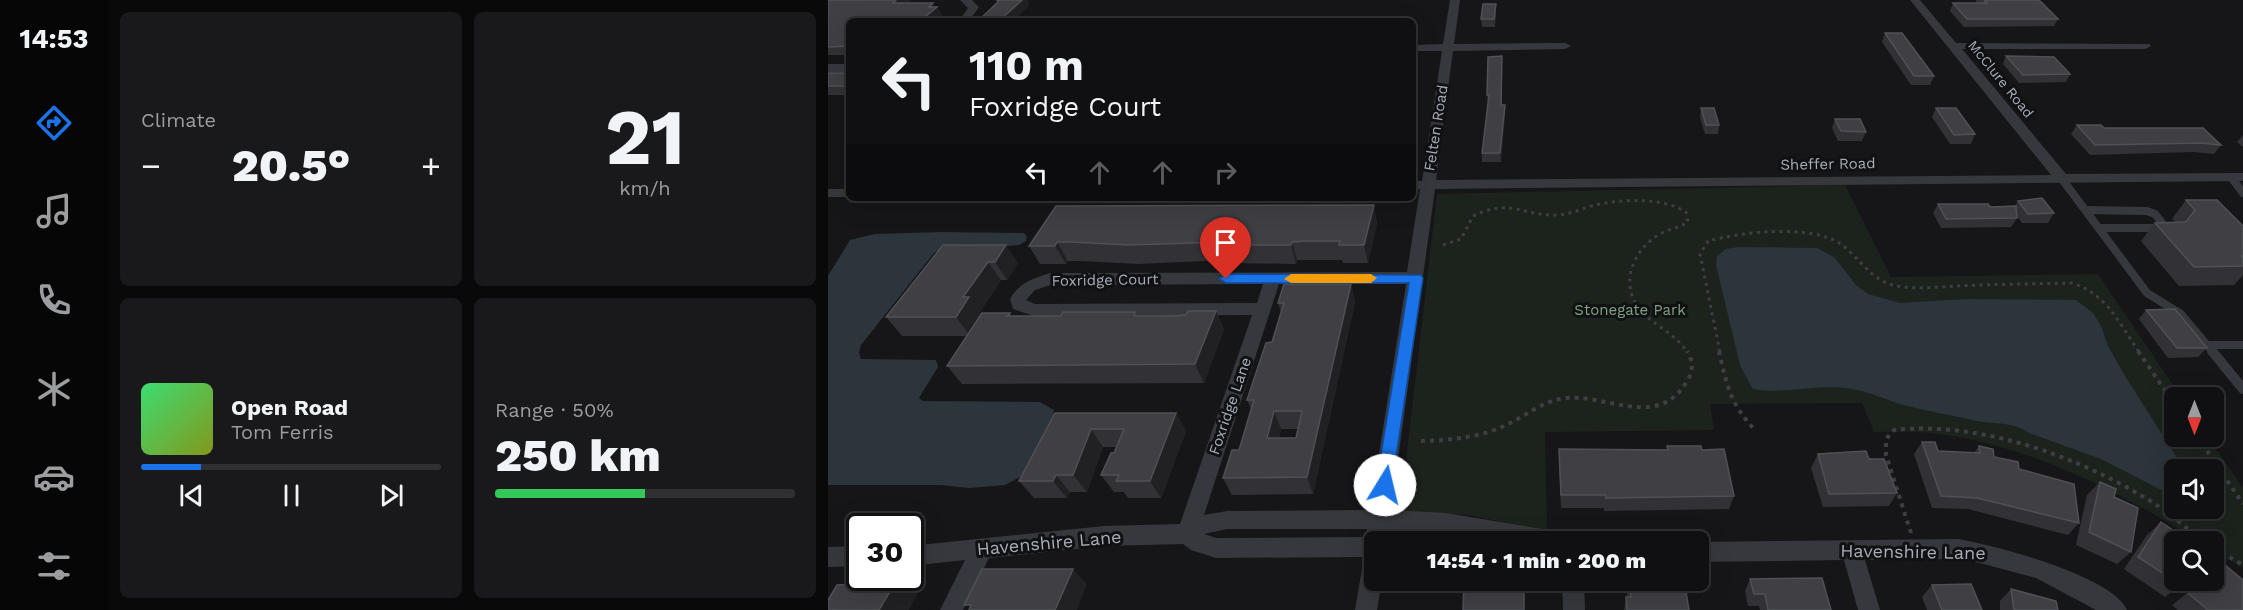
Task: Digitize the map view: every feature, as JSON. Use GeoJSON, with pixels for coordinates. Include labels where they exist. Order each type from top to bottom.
{"type":"FeatureCollection","features":[{"type":"Feature","properties":{"kind":"street"},"geometry":{"type":"LineString","coordinates":[[965,0],[974,7],[966,18]]}},
{"type":"Feature","properties":{"kind":"street","name":"Felten Road"},"geometry":{"type":"LineString","coordinates":[[1378,531],[1416,278],[1420,185],[1448,47],[1455,0]]}},
{"type":"Feature","properties":{"kind":"street","name":"McClure Road"},"geometry":{"type":"LineString","coordinates":[[1915,0],[2062,179]]}},
{"type":"Feature","properties":{"kind":"street"},"geometry":{"type":"LineString","coordinates":[[1416,48],[1565,46]]}},
{"type":"Feature","properties":{"kind":"street"},"geometry":{"type":"LineString","coordinates":[[1954,46],[2145,46]]}},
{"type":"Feature","properties":{"kind":"street"},"geometry":{"type":"LineString","coordinates":[[828,68],[846,68]]}},
{"type":"Feature","properties":{"kind":"street","name":"Sheffer Road"},"geometry":{"type":"LineString","coordinates":[[1420,185],[2237,177]]}},
{"type":"Feature","properties":{"kind":"street"},"geometry":{"type":"LineString","coordinates":[[828,193],[846,193]]}},
{"type":"Feature","properties":{"kind":"street","name":"Foxridge Court"},"geometry":{"type":"LineString","coordinates":[[1263,309],[1034,310],[1025,309],[1019,305],[1018,299],[1029,286],[1050,279],[1416,278]]}},
{"type":"Feature","properties":{"kind":"street"},"geometry":{"type":"LineString","coordinates":[[1139,309],[1154,279]]}},
{"type":"Feature","properties":{"kind":"street","name":"Foxridge Lane"},"geometry":{"type":"LineString","coordinates":[[1187,534],[1273,279]]}},
{"type":"Feature","properties":{"kind":"street","name":"Havenshire Lane"},"geometry":{"type":"LineString","coordinates":[[924,555],[1104,536],[1187,534],[1201,525],[1214,521],[1380,519],[1446,523],[1494,531]]}},
{"type":"Feature","properties":{"kind":"street","name":"Havenshire Lane"},"geometry":{"type":"LineString","coordinates":[[1187,534],[1199,543],[1216,548],[1364,548]]}},
{"type":"Feature","properties":{"kind":"street"},"geometry":{"type":"LineString","coordinates":[[951,610],[982,549]]}},
{"type":"Feature","properties":{"kind":"street","name":"Havenshire Lane"},"geometry":{"type":"LineString","coordinates":[[1709,552],[1958,549],[1993,553],[2032,564],[2081,588],[2116,610]]}},
{"type":"Feature","properties":{"kind":"street"},"geometry":{"type":"LineString","coordinates":[[1852,551],[1869,610]]}},
{"type":"Feature","properties":{"kind":"street"},"geometry":{"type":"LineString","coordinates":[[828,556],[846,556]]}},
{"type":"Feature","properties":{"kind":"street"},"geometry":{"type":"LineString","coordinates":[[1366,610],[1369,591]]}},
{"type":"Feature","properties":{"kind":"street"},"geometry":{"type":"LineString","coordinates":[[1573,591],[1574,610]]}},
{"type":"Feature","properties":{"kind":"lane"},"geometry":{"type":"LineString","coordinates":[[2237,177],[2243,193]]}},
{"type":"Feature","properties":{"kind":"lane"},"geometry":{"type":"LineString","coordinates":[[2062,179],[2146,293],[2181,314],[2243,389]]}},
{"type":"Feature","properties":{"kind":"lane"},"geometry":{"type":"LineString","coordinates":[[2086,210],[2146,211],[2155,214],[2163,224],[2154,228],[2099,228]]}},
{"type":"Feature","properties":{"kind":"lane"},"geometry":{"type":"LineString","coordinates":[[2206,345],[2243,345]]}},
{"type":"Feature","properties":{"kind":"path"},"geometry":{"type":"LineString","coordinates":[[1421,441],[1475,437],[1509,424],[1543,404],[1562,398],[1579,396],[1631,408],[1648,407],[1674,397],[1685,387],[1690,378],[1691,365],[1685,347],[1640,311],[1634,301],[1629,280],[1634,263],[1652,240],[1659,234],[1688,222],[1686,212],[1680,206],[1663,203],[1600,204],[1569,214],[1551,215],[1521,207],[1501,206],[1473,216],[1464,238],[1443,245]]}},
{"type":"Feature","properties":{"kind":"path"},"geometry":{"type":"LineString","coordinates":[[1756,431],[1739,413],[1729,395],[1700,263],[1700,254],[1708,241],[1731,235],[1809,233],[1824,237],[1837,242],[1877,278],[1892,285],[1928,287],[2072,283],[2090,289],[2108,306],[2164,389]]}},
{"type":"Feature","properties":{"kind":"path"},"geometry":{"type":"LineString","coordinates":[[1917,550],[1886,455],[1886,439],[1894,430],[1907,427],[1957,430],[2023,448],[2082,468],[2142,496],[2190,531]]}},
{"type":"Feature","properties":{"kind":"path"},"geometry":{"type":"LineString","coordinates":[[2204,447],[2243,504]]}},
{"type":"Feature","properties":{"kind":"path"},"geometry":{"type":"LineString","coordinates":[[2224,554],[2243,566]]}},
{"type":"Feature","properties":{"kind":"green space","name":"Stonegate Park"},"geometry":{"type":"Polygon","coordinates":[[[1845,185],[1891,277],[2098,274],[2174,387],[2164,387],[2164,447],[2215,447],[2223,459],[2164,459],[2164,519],[2224,519],[2224,460],[2243,488],[2243,568],[2224,557],[2224,531],[2182,531],[2106,489],[2042,460],[2008,449],[1938,434],[1874,432],[1862,403],[1710,404],[1714,430],[1545,432],[1547,531],[1468,515],[1400,512],[1437,194],[1845,185]]]}},
{"type":"Feature","properties":{"kind":"shaded area"},"geometry":{"type":"Polygon","coordinates":[[[1024,233],[1027,237],[1026,241],[1019,245],[953,246],[934,253],[861,345],[859,353],[861,359],[936,360],[938,367],[919,398],[923,401],[1040,402],[1054,410],[1053,416],[1022,476],[1005,485],[970,488],[941,485],[828,485],[828,276],[850,240],[875,234],[1024,233]]]}},
{"type":"Feature","properties":{"kind":"shaded area"},"geometry":{"type":"Polygon","coordinates":[[[1738,247],[1817,248],[1834,257],[1856,285],[1868,294],[1900,303],[1966,299],[2076,300],[2093,313],[2125,376],[2164,437],[2164,447],[2170,447],[2178,459],[2164,459],[2164,491],[2101,459],[2011,425],[1977,421],[1919,409],[1844,388],[1768,391],[1752,388],[1740,365],[1716,265],[1717,256],[1726,249],[1738,247]]]}},
{"type":"Feature","properties":{"kind":"building"},"geometry":{"type":"Polygon","coordinates":[[[828,0],[896,0],[893,3],[933,3],[929,7],[937,7],[924,18],[846,18],[846,46],[828,47],[828,0]]]}},
{"type":"Feature","properties":{"kind":"building"},"geometry":{"type":"Polygon","coordinates":[[[997,0],[1022,0],[1002,18],[981,18],[998,2],[997,0]]]}},
{"type":"Feature","properties":{"kind":"building"},"geometry":{"type":"Polygon","coordinates":[[[1984,0],[2039,0],[2058,19],[1967,19],[1953,3],[1987,3],[1984,0]]]}},
{"type":"Feature","properties":{"kind":"building"},"geometry":{"type":"Polygon","coordinates":[[[1483,4],[1496,4],[1494,19],[1481,19],[1483,4]]]}},
{"type":"Feature","properties":{"kind":"building"},"geometry":{"type":"Polygon","coordinates":[[[1885,33],[1902,33],[1934,76],[1914,76],[1885,33]]]}},
{"type":"Feature","properties":{"kind":"building"},"geometry":{"type":"Polygon","coordinates":[[[1502,56],[1501,105],[1505,105],[1500,153],[1482,153],[1489,95],[1487,95],[1488,57],[1502,56]]]}},
{"type":"Feature","properties":{"kind":"building"},"geometry":{"type":"Polygon","coordinates":[[[2006,56],[2054,57],[2070,74],[2023,75],[2006,56]]]}},
{"type":"Feature","properties":{"kind":"building"},"geometry":{"type":"Polygon","coordinates":[[[828,73],[846,73],[846,86],[828,86],[828,73]]]}},
{"type":"Feature","properties":{"kind":"building"},"geometry":{"type":"Polygon","coordinates":[[[1701,108],[1714,108],[1719,125],[1706,125],[1701,108]]]}},
{"type":"Feature","properties":{"kind":"building"},"geometry":{"type":"Polygon","coordinates":[[[1936,108],[1956,108],[1975,134],[1954,135],[1936,108]]]}},
{"type":"Feature","properties":{"kind":"building"},"geometry":{"type":"Polygon","coordinates":[[[1835,119],[1860,119],[1866,132],[1841,131],[1835,119]]]}},
{"type":"Feature","properties":{"kind":"building"},"geometry":{"type":"Polygon","coordinates":[[[2077,125],[2101,125],[2104,128],[2203,128],[2221,145],[2200,143],[2095,145],[2077,125]]]}},
{"type":"Feature","properties":{"kind":"building"},"geometry":{"type":"Polygon","coordinates":[[[2042,198],[2054,213],[2028,214],[2018,201],[2042,198]]]}},
{"type":"Feature","properties":{"kind":"building"},"geometry":{"type":"Polygon","coordinates":[[[2186,200],[2217,200],[2243,226],[2243,256],[2241,256],[2243,266],[2194,267],[2155,223],[2186,222],[2195,210],[2186,200]]]}},
{"type":"Feature","properties":{"kind":"building"},"geometry":{"type":"Polygon","coordinates":[[[1938,204],[2016,206],[2017,218],[1946,219],[1938,204]]]}},
{"type":"Feature","properties":{"kind":"building"},"geometry":{"type":"Polygon","coordinates":[[[1374,205],[1364,245],[1339,245],[1340,241],[1305,241],[1292,242],[1291,245],[1222,245],[1223,242],[1129,245],[1057,242],[1055,246],[1029,246],[1056,206],[1374,205]]]}},
{"type":"Feature","properties":{"kind":"building"},"geometry":{"type":"Polygon","coordinates":[[[943,245],[1006,245],[995,262],[988,262],[963,297],[969,297],[956,317],[886,317],[943,245]]]}},
{"type":"Feature","properties":{"kind":"building"},"geometry":{"type":"Polygon","coordinates":[[[1284,284],[1351,284],[1307,477],[1223,478],[1232,450],[1239,450],[1254,400],[1247,400],[1266,343],[1272,342],[1284,303],[1278,303],[1284,284]],[[1274,411],[1267,438],[1296,438],[1302,411],[1274,411]]]}},
{"type":"Feature","properties":{"kind":"building"},"geometry":{"type":"Polygon","coordinates":[[[2175,309],[2207,348],[2177,348],[2146,310],[2175,309]]]}},
{"type":"Feature","properties":{"kind":"building"},"geometry":{"type":"Polygon","coordinates":[[[1188,311],[1216,311],[1195,364],[947,366],[982,313],[1010,313],[1007,316],[1061,316],[1063,312],[1135,312],[1134,316],[1171,316],[1186,315],[1188,311]]]}},
{"type":"Feature","properties":{"kind":"building"},"geometry":{"type":"Polygon","coordinates":[[[1055,413],[1176,413],[1150,481],[1116,481],[1119,475],[1101,475],[1124,429],[1091,429],[1073,475],[1056,475],[1053,481],[1019,481],[1055,413]]]}},
{"type":"Feature","properties":{"kind":"building"},"geometry":{"type":"Polygon","coordinates":[[[1922,442],[1935,442],[1938,451],[1980,453],[1979,446],[1993,449],[1994,457],[2018,462],[2019,469],[2074,484],[2079,523],[1977,498],[1941,496],[1922,442]]]}},
{"type":"Feature","properties":{"kind":"building"},"geometry":{"type":"Polygon","coordinates":[[[1667,446],[1701,446],[1702,450],[1724,449],[1734,496],[1606,498],[1606,495],[1561,495],[1559,449],[1668,450],[1667,446]]]}},
{"type":"Feature","properties":{"kind":"building"},"geometry":{"type":"Polygon","coordinates":[[[1866,451],[1869,459],[1884,459],[1897,493],[1829,494],[1818,454],[1866,451]]]}},
{"type":"Feature","properties":{"kind":"building"},"geometry":{"type":"Polygon","coordinates":[[[2100,482],[2116,489],[2114,497],[2138,508],[2131,552],[2089,532],[2100,482]]]}},
{"type":"Feature","properties":{"kind":"building"},"geometry":{"type":"Polygon","coordinates":[[[2161,522],[2174,531],[2164,531],[2164,574],[2138,557],[2161,522]]]}},
{"type":"Feature","properties":{"kind":"building"},"geometry":{"type":"Polygon","coordinates":[[[2224,566],[2243,580],[2243,610],[2208,610],[2188,593],[2190,591],[2224,591],[2224,566]]]}},
{"type":"Feature","properties":{"kind":"building"},"geometry":{"type":"Polygon","coordinates":[[[982,569],[1073,569],[1055,610],[969,610],[971,605],[964,605],[982,569]]]}},
{"type":"Feature","properties":{"kind":"building"},"geometry":{"type":"Polygon","coordinates":[[[1822,578],[1831,610],[1768,610],[1765,594],[1754,594],[1750,579],[1822,578]]]}},
{"type":"Feature","properties":{"kind":"building"},"geometry":{"type":"Polygon","coordinates":[[[1971,584],[1982,610],[1942,610],[1932,585],[1971,584]]]}},
{"type":"Feature","properties":{"kind":"building"},"geometry":{"type":"Polygon","coordinates":[[[837,585],[846,585],[846,591],[890,591],[879,610],[828,610],[828,600],[837,585]]]}},
{"type":"Feature","properties":{"kind":"building"},"geometry":{"type":"Polygon","coordinates":[[[2011,589],[2056,601],[2058,610],[2014,610],[2011,589]]]}},
{"type":"Feature","properties":{"kind":"building"},"geometry":{"type":"Polygon","coordinates":[[[1464,591],[1524,591],[1524,610],[1463,610],[1464,591]]]}},
{"type":"Feature","properties":{"kind":"building"},"geometry":{"type":"Polygon","coordinates":[[[1630,591],[1686,591],[1689,610],[1627,610],[1626,597],[1631,597],[1630,591]]]}},
{"type":"Feature","properties":{"kind":"slow traffic"},"geometry":{"type":"LineString","coordinates":[[1291,279],[1371,278]]}},
{"type":"Feature","properties":{"kind":"route"},"geometry":{"type":"LineString","coordinates":[[1226,279],[1416,278],[1385,485]]}}]}
